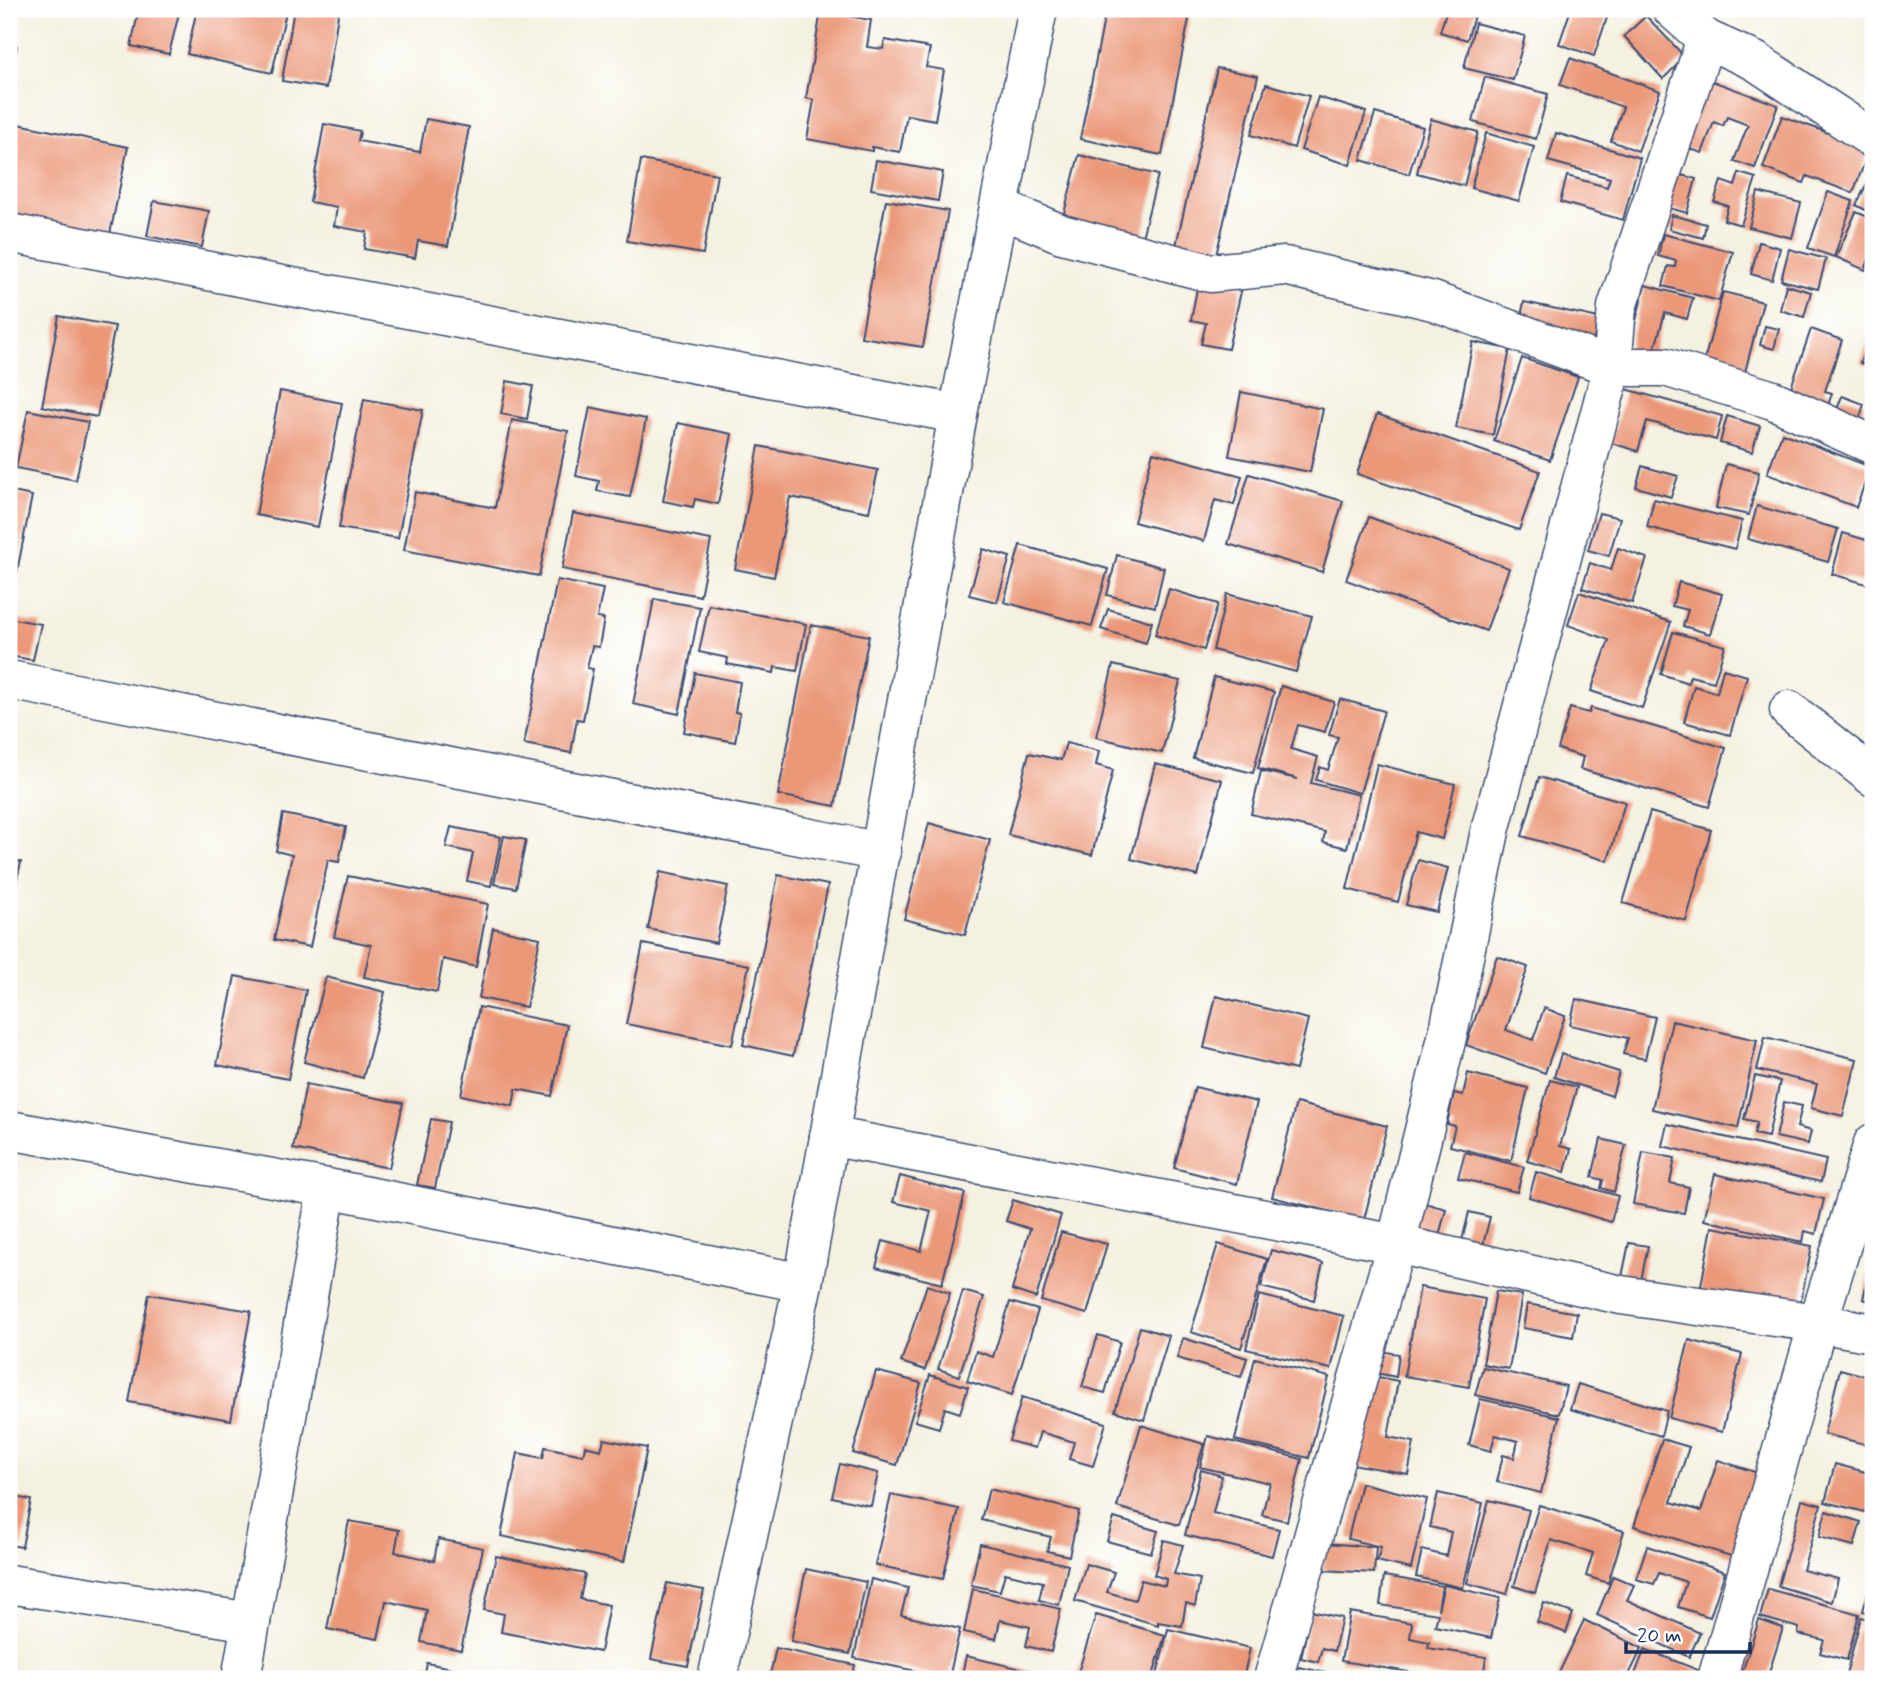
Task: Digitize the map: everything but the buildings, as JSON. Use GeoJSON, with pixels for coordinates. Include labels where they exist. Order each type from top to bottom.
{"type":"FeatureCollection","features":[{"type":"Feature","properties":{"kind":"street"},"geometry":{"type":"LineString","coordinates":[[717,1679],[803,1283],[958,414],[1038,9]]}},
{"type":"Feature","properties":{"kind":"street"},"geometry":{"type":"LineString","coordinates":[[1672,9],[1706,39],[1755,61],[1873,139]]}},
{"type":"Feature","properties":{"kind":"street"},"geometry":{"type":"LineString","coordinates":[[1273,1679],[1396,1244],[1450,1026],[1490,831],[1612,367],[1617,307],[1706,39]]}},
{"type":"Feature","properties":{"kind":"street"},"geometry":{"type":"LineString","coordinates":[[999,208],[1062,234],[1210,273],[1285,266],[1433,301],[1612,367],[1665,367],[1773,400],[1873,445]]}},
{"type":"Feature","properties":{"kind":"street"},"geometry":{"type":"LineString","coordinates":[[9,233],[958,414]]}},
{"type":"Feature","properties":{"kind":"street"},"geometry":{"type":"LineString","coordinates":[[9,680],[881,852]]}},
{"type":"Feature","properties":{"kind":"street"},"geometry":{"type":"LineString","coordinates":[[1790,710],[1873,777]]}},
{"type":"Feature","properties":{"kind":"street"},"geometry":{"type":"LineString","coordinates":[[9,1130],[327,1188],[803,1283]]}},
{"type":"Feature","properties":{"kind":"street"},"geometry":{"type":"LineString","coordinates":[[829,1136],[1396,1244],[1621,1295],[1873,1333]]}},
{"type":"Feature","properties":{"kind":"street"},"geometry":{"type":"LineString","coordinates":[[1717,1679],[1818,1323],[1873,1143]]}},
{"type":"Feature","properties":{"kind":"street"},"geometry":{"type":"LineString","coordinates":[[241,1679],[327,1188]]}},
{"type":"Feature","properties":{"kind":"street"},"geometry":{"type":"LineString","coordinates":[[9,1584],[251,1622]]}}]}
